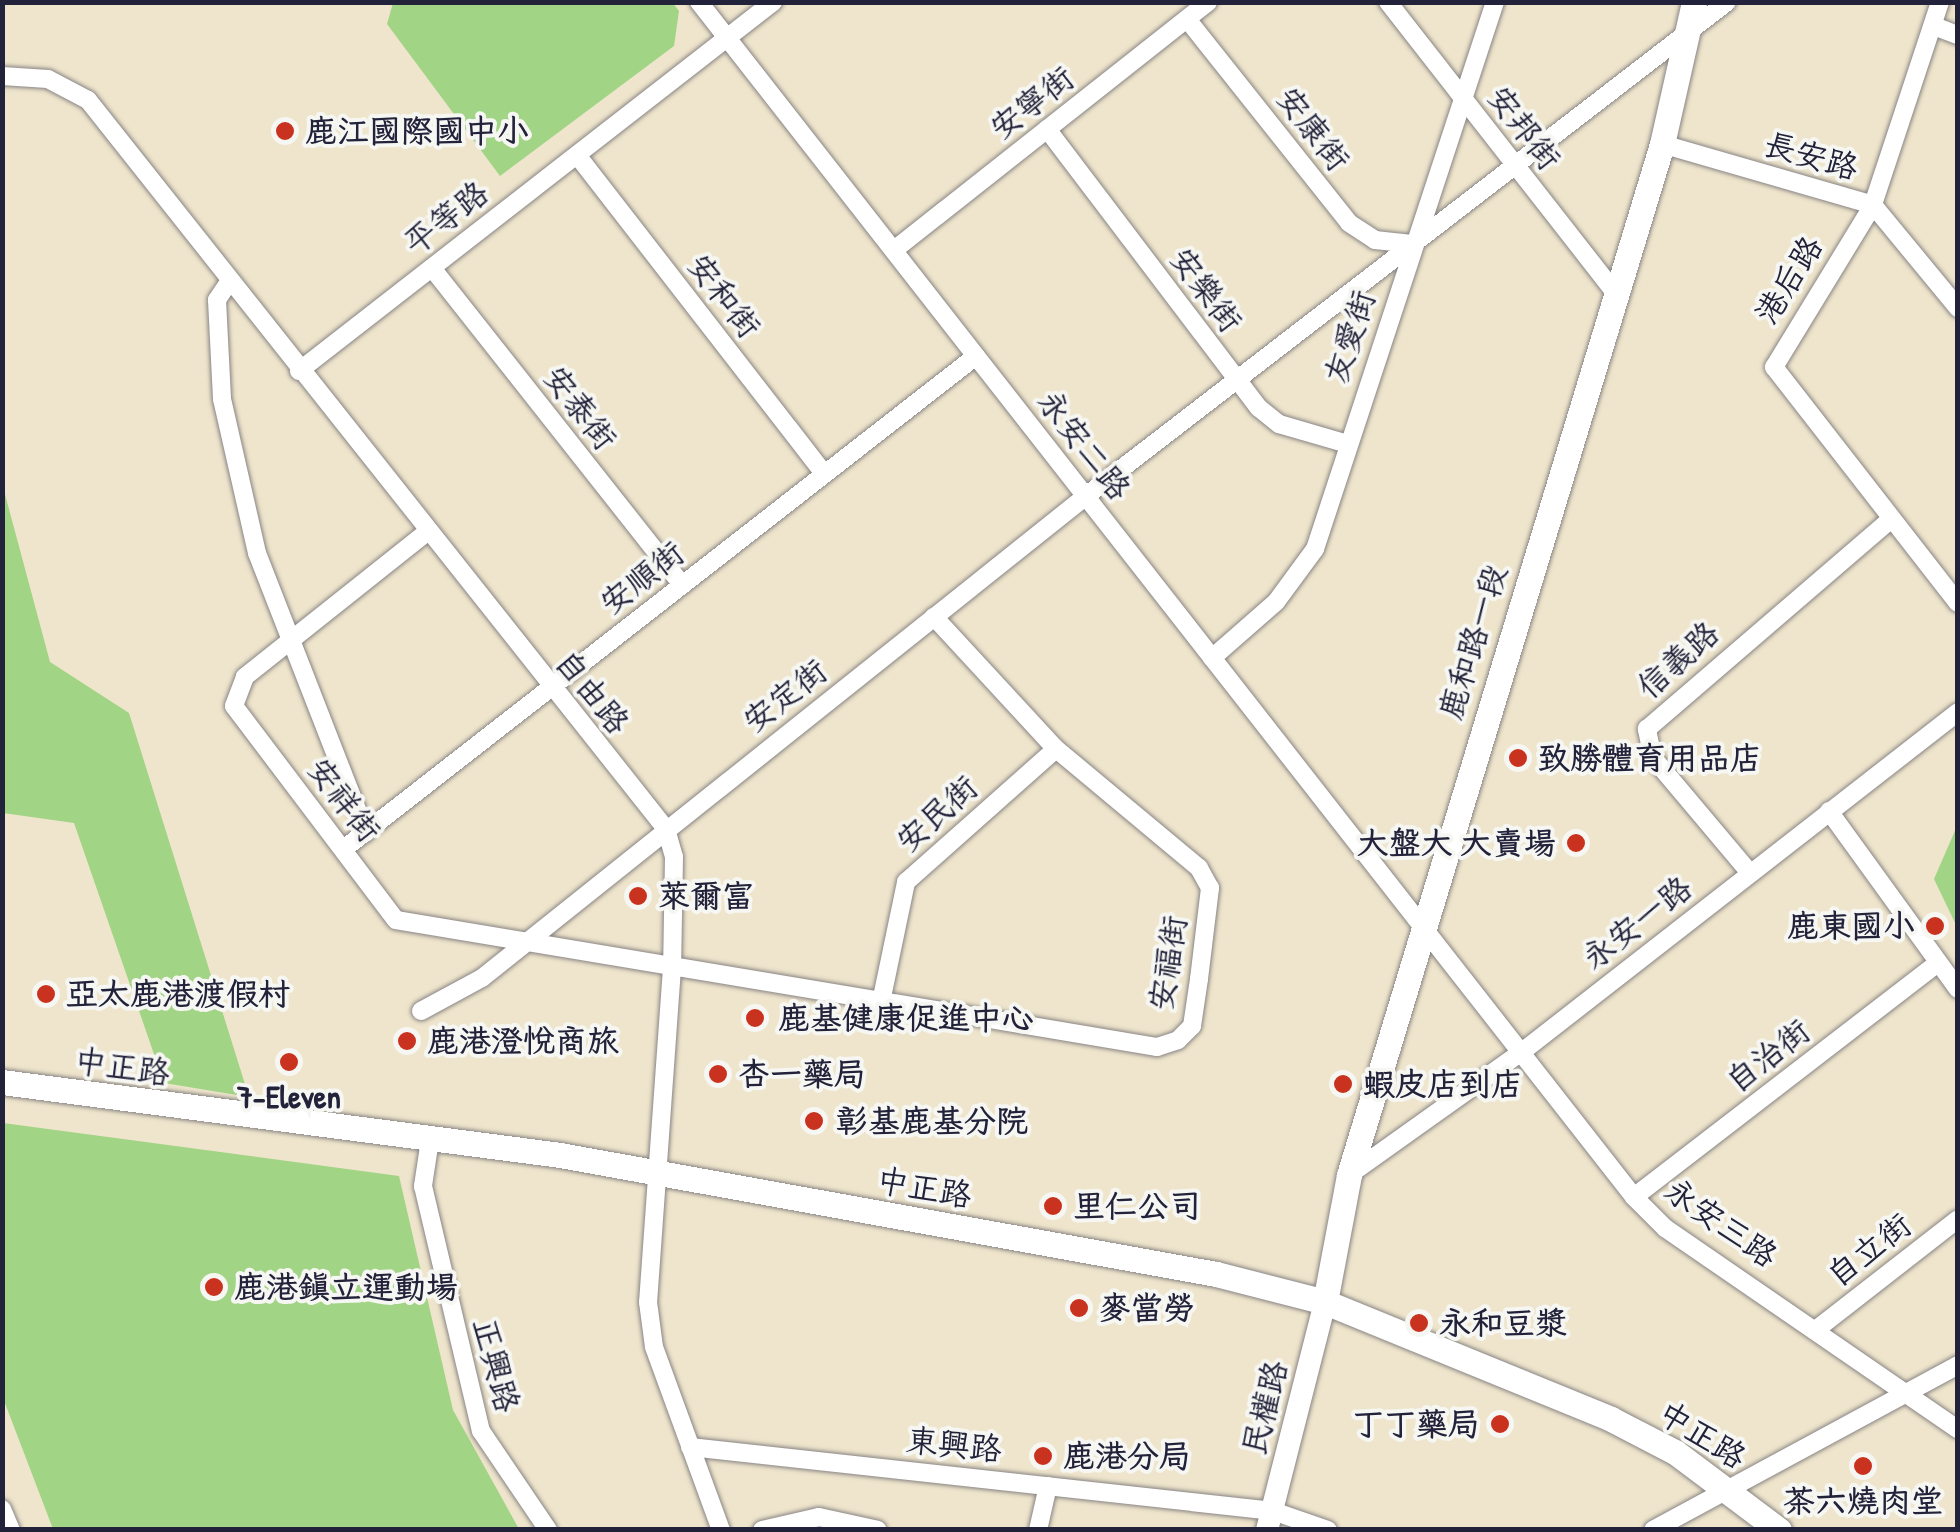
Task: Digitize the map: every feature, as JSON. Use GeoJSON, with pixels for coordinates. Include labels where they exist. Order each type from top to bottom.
{"type":"FeatureCollection","features":[{"type":"Feature","properties":{"kind":"main road","name":"鹿和路一段"},"geometry":{"type":"LineString","coordinates":[[1325,1302],[1349,1174],[1613,290],[1662,144],[1694,2]]}},
{"type":"Feature","properties":{"kind":"main road","name":"中正路"},"geometry":{"type":"LineString","coordinates":[[2,1082],[657,1172],[1216,1274],[1325,1302],[1610,1419],[1728,1488],[1780,1530]]}},
{"type":"Feature","properties":{"kind":"street","name":"永安二路"},"geometry":{"type":"LineString","coordinates":[[700,2],[1422,925]]}},
{"type":"Feature","properties":{"kind":"street","name":"平等路"},"geometry":{"type":"LineString","coordinates":[[299,371],[772,2]]}},
{"type":"Feature","properties":{"kind":"street","name":"安寧街"},"geometry":{"type":"LineString","coordinates":[[894,250],[1208,2]]}},
{"type":"Feature","properties":{"kind":"street","name":"安邦街"},"geometry":{"type":"LineString","coordinates":[[1388,2],[1613,290]]}},
{"type":"Feature","properties":{"kind":"street","name":"友愛街"},"geometry":{"type":"LineString","coordinates":[[1212,658],[1300,573],[1348,444],[1494,2]]}},
{"type":"Feature","properties":{"kind":"street","name":"安定街"},"geometry":{"type":"LineString","coordinates":[[421,1012],[522,944],[1086,496],[1727,2]]}},
{"type":"Feature","properties":{"kind":"street","name":"港后路"},"geometry":{"type":"LineString","coordinates":[[1940,2],[1873,205],[1774,367],[1958,604]]}},
{"type":"Feature","properties":{"kind":"street","name":"安康街"},"geometry":{"type":"LineString","coordinates":[[1187,19],[1349,224],[1376,240],[1412,244]]}},
{"type":"Feature","properties":{"kind":"street"},"geometry":{"type":"LineString","coordinates":[[1934,26],[1958,35]]}},
{"type":"Feature","properties":{"kind":"street","name":"自由路"},"geometry":{"type":"LineString","coordinates":[[2,76],[48,79],[88,100],[550,688],[666,829]]}},
{"type":"Feature","properties":{"kind":"street","name":"安樂街"},"geometry":{"type":"LineString","coordinates":[[1048,129],[1236,380],[1279,424],[1348,444]]}},
{"type":"Feature","properties":{"kind":"street","name":"長安路"},"geometry":{"type":"LineString","coordinates":[[1662,144],[1873,205],[1958,308]]}},
{"type":"Feature","properties":{"kind":"street","name":"安和街"},"geometry":{"type":"LineString","coordinates":[[577,154],[824,474]]}},
{"type":"Feature","properties":{"kind":"street","name":"安泰街"},"geometry":{"type":"LineString","coordinates":[[432,268],[682,585]]}},
{"type":"Feature","properties":{"kind":"street"},"geometry":{"type":"LineString","coordinates":[[229,282],[217,300],[222,399],[257,553],[294,638],[366,832]]}},
{"type":"Feature","properties":{"kind":"street","name":"安順街"},"geometry":{"type":"LineString","coordinates":[[346,848],[976,356]]}},
{"type":"Feature","properties":{"kind":"street","name":"信義路"},"geometry":{"type":"LineString","coordinates":[[1750,872],[1653,758],[1647,730],[1890,521]]}},
{"type":"Feature","properties":{"kind":"street","name":"安祥街"},"geometry":{"type":"LineString","coordinates":[[427,532],[245,677],[234,706],[346,848],[396,920],[672,968]]}},
{"type":"Feature","properties":{"kind":"street","name":"安福街"},"geometry":{"type":"LineString","coordinates":[[672,968],[1157,1047],[1192,1026],[1210,888],[1199,868],[1056,749],[934,616]]}},
{"type":"Feature","properties":{"kind":"street","name":"永安一路"},"geometry":{"type":"LineString","coordinates":[[1349,1174],[1524,1051],[1958,712]]}},
{"type":"Feature","properties":{"kind":"street","name":"安民街"},"geometry":{"type":"LineString","coordinates":[[881,1002],[906,882],[1056,749]]}},
{"type":"Feature","properties":{"kind":"street"},"geometry":{"type":"LineString","coordinates":[[1829,812],[1958,989]]}},
{"type":"Feature","properties":{"kind":"street"},"geometry":{"type":"LineString","coordinates":[[666,829],[674,857],[672,968],[650,1317],[690,1447],[721,1530]]}},
{"type":"Feature","properties":{"kind":"street","name":"永安三路"},"geometry":{"type":"LineString","coordinates":[[1422,925],[1634,1197],[1665,1228],[1818,1328],[1901,1394],[1958,1429]]}},
{"type":"Feature","properties":{"kind":"street","name":"自治街"},"geometry":{"type":"LineString","coordinates":[[1634,1197],[1938,963]]}},
{"type":"Feature","properties":{"kind":"street","name":"正興路"},"geometry":{"type":"LineString","coordinates":[[430,1140],[423,1186],[480,1431],[548,1530]]}},
{"type":"Feature","properties":{"kind":"street","name":"自立街"},"geometry":{"type":"LineString","coordinates":[[1818,1328],[1958,1219]]}},
{"type":"Feature","properties":{"kind":"street","name":"民權路"},"geometry":{"type":"LineString","coordinates":[[1270,1520],[1325,1302]]}},
{"type":"Feature","properties":{"kind":"street"},"geometry":{"type":"LineString","coordinates":[[1653,1530],[1958,1365]]}},
{"type":"Feature","properties":{"kind":"street","name":"東興路"},"geometry":{"type":"LineString","coordinates":[[690,1447],[1048,1486],[1328,1530]]}},
{"type":"Feature","properties":{"kind":"street"},"geometry":{"type":"LineString","coordinates":[[1038,1530],[1048,1486]]}},
{"type":"Feature","properties":{"kind":"street"},"geometry":{"type":"LineString","coordinates":[[2,1509],[11,1530]]}},
{"type":"Feature","properties":{"kind":"street"},"geometry":{"type":"LineString","coordinates":[[762,1530],[819,1517],[878,1530]]}},
{"type":"Feature","properties":{"kind":"green space"},"geometry":{"type":"Polygon","coordinates":[[[672,2],[679,11],[674,46],[500,176],[387,24],[393,3],[672,2]]]}},
{"type":"Feature","properties":{"kind":"green space"},"geometry":{"type":"Polygon","coordinates":[[[2,483],[50,662],[129,713],[249,1097],[164,1083],[74,823],[3,813],[2,483]]]}},
{"type":"Feature","properties":{"kind":"green space"},"geometry":{"type":"Polygon","coordinates":[[[1957,826],[1957,927],[1934,879],[1957,826]]]}},
{"type":"Feature","properties":{"kind":"green space","name":"鹿港鎮立運動場"},"geometry":{"type":"Polygon","coordinates":[[[3,1123],[399,1176],[453,1410],[519,1529],[53,1529],[3,1398],[3,1123]]]}},
{"type":"Feature","properties":{"kind":"place","name":"鹿江國際國中小"},"geometry":{"type":"Point","coordinates":[285,131]}},
{"type":"Feature","properties":{"kind":"place","name":"致勝體育用品店"},"geometry":{"type":"Point","coordinates":[1518,758]}},
{"type":"Feature","properties":{"kind":"place","name":"大盤大 大賣場"},"geometry":{"type":"Point","coordinates":[1576,843]}},
{"type":"Feature","properties":{"kind":"place","name":"萊爾富"},"geometry":{"type":"Point","coordinates":[638,896]}},
{"type":"Feature","properties":{"kind":"place","name":"鹿東國小"},"geometry":{"type":"Point","coordinates":[1935,926]}},
{"type":"Feature","properties":{"kind":"place","name":"亞太鹿港渡假村"},"geometry":{"type":"Point","coordinates":[46,994]}},
{"type":"Feature","properties":{"kind":"place","name":"鹿基健康促進中心"},"geometry":{"type":"Point","coordinates":[755,1018]}},
{"type":"Feature","properties":{"kind":"place","name":"鹿港澄悅商旅"},"geometry":{"type":"Point","coordinates":[407,1041]}},
{"type":"Feature","properties":{"kind":"place","name":"7-Eleven"},"geometry":{"type":"Point","coordinates":[289,1062]}},
{"type":"Feature","properties":{"kind":"place","name":"杏一藥局"},"geometry":{"type":"Point","coordinates":[718,1074]}},
{"type":"Feature","properties":{"kind":"place","name":"蝦皮店到店"},"geometry":{"type":"Point","coordinates":[1343,1084]}},
{"type":"Feature","properties":{"kind":"place","name":"彰基鹿基分院"},"geometry":{"type":"Point","coordinates":[814,1121]}},
{"type":"Feature","properties":{"kind":"place","name":"里仁公司"},"geometry":{"type":"Point","coordinates":[1053,1206]}},
{"type":"Feature","properties":{"kind":"place","name":"鹿港鎮立運動場"},"geometry":{"type":"Point","coordinates":[214,1287]}},
{"type":"Feature","properties":{"kind":"place","name":"麥當勞"},"geometry":{"type":"Point","coordinates":[1079,1308]}},
{"type":"Feature","properties":{"kind":"place","name":"永和豆漿"},"geometry":{"type":"Point","coordinates":[1419,1323]}},
{"type":"Feature","properties":{"kind":"place","name":"丁丁藥局"},"geometry":{"type":"Point","coordinates":[1500,1424]}},
{"type":"Feature","properties":{"kind":"place","name":"鹿港分局"},"geometry":{"type":"Point","coordinates":[1043,1456]}},
{"type":"Feature","properties":{"kind":"place","name":"茶六燒肉堂"},"geometry":{"type":"Point","coordinates":[1863,1466]}}]}
